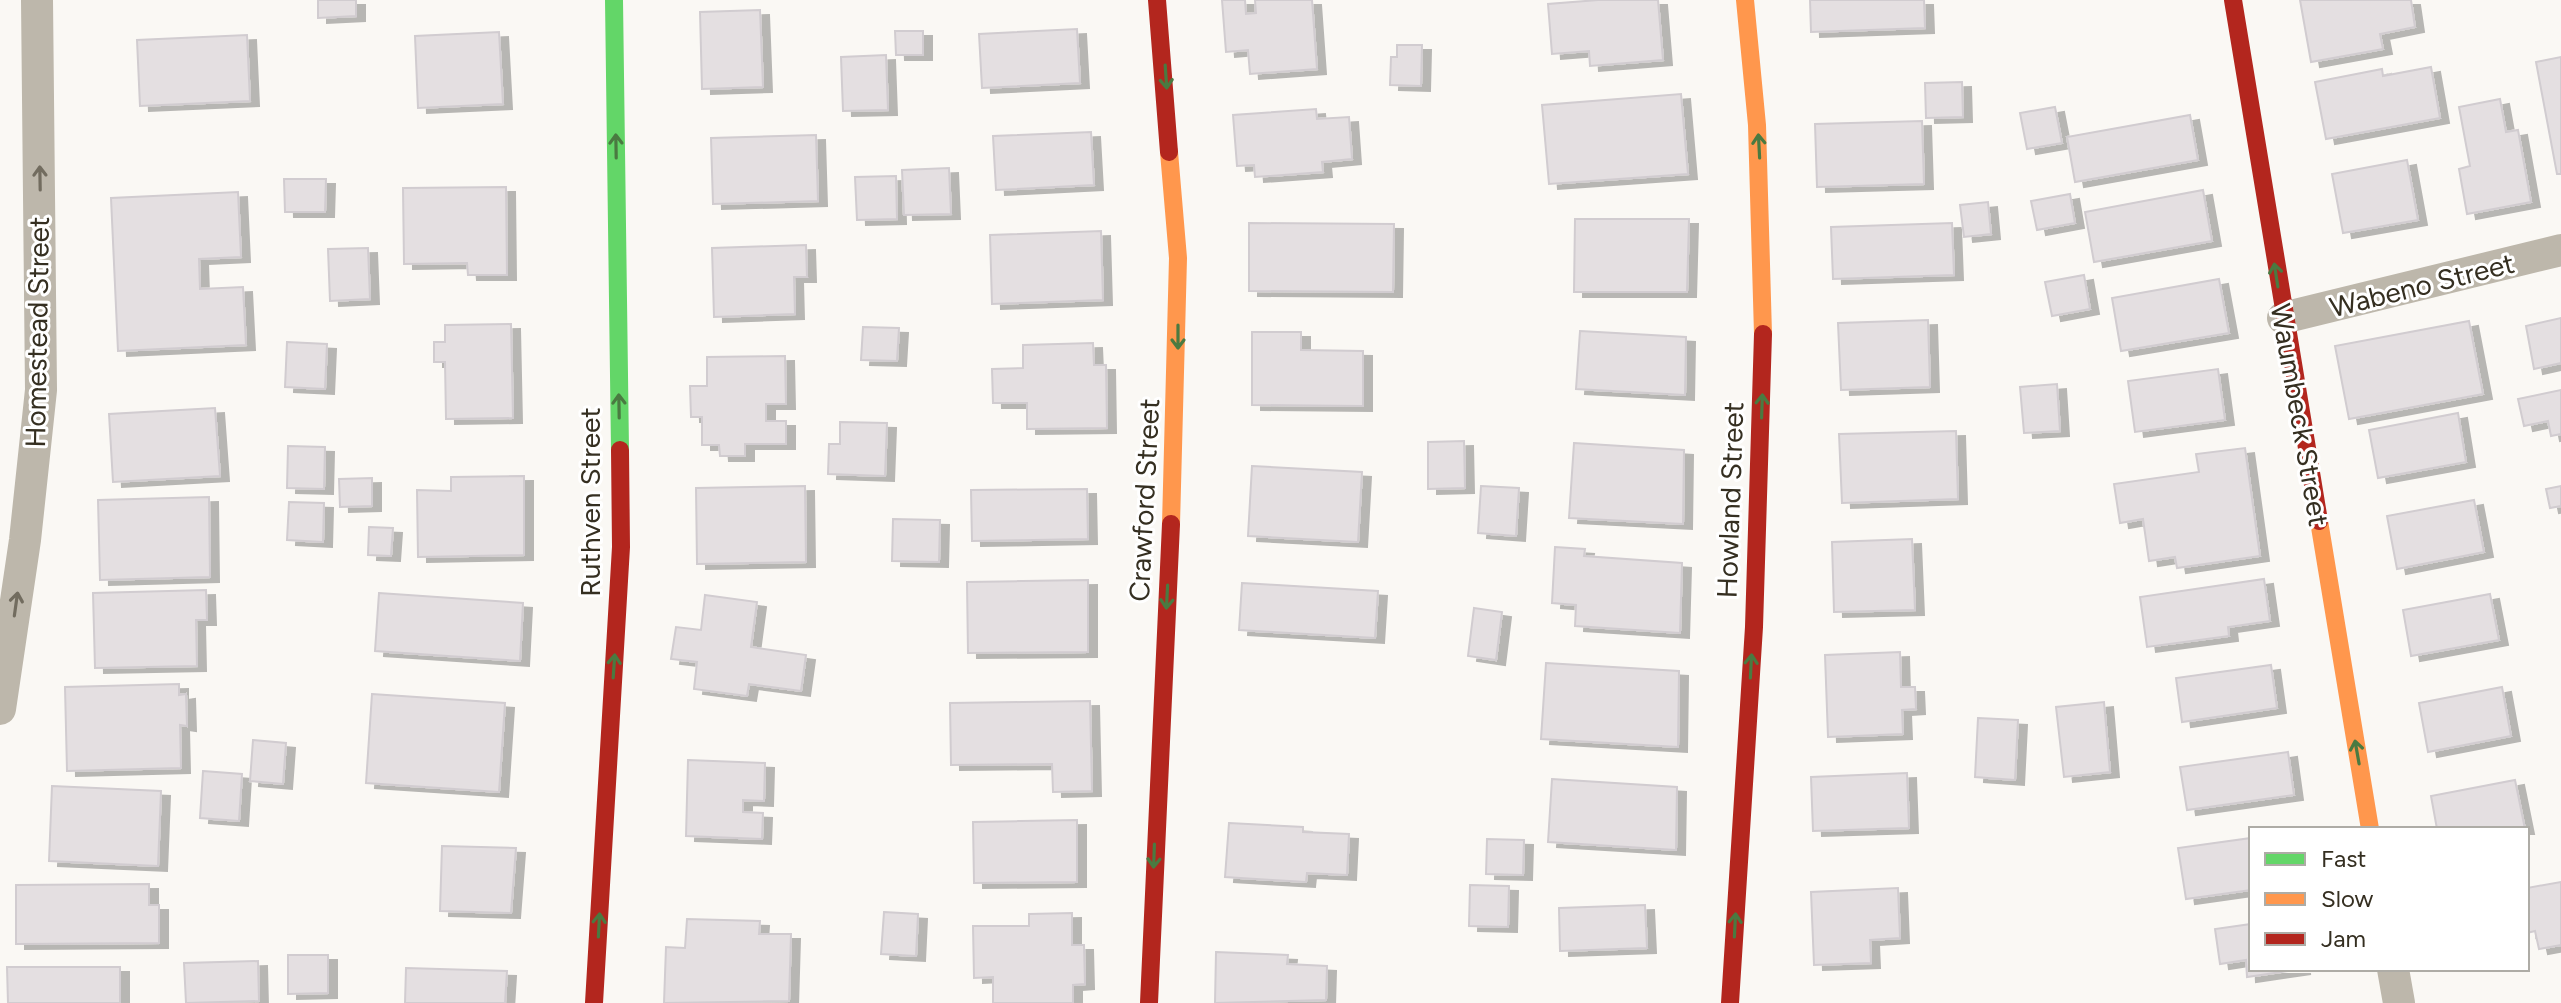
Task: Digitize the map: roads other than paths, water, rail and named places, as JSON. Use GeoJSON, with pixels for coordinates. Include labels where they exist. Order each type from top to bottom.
{"type":"FeatureCollection","features":[{"type":"Feature","properties":{"kind":"street","name":"Homestead Street"},"geometry":{"type":"LineString","coordinates":[[0,709],[25,540],[41,390],[37,0]]}},
{"type":"Feature","properties":{"kind":"street","name":"Ruthven Street"},"geometry":{"type":"LineString","coordinates":[[594,1003],[621,547],[614,0]]}},
{"type":"Feature","properties":{"kind":"street","name":"Crawford Street"},"geometry":{"type":"LineString","coordinates":[[1149,1003],[1177,401],[1178,258],[1157,0]]}},
{"type":"Feature","properties":{"kind":"street","name":"Howland Street"},"geometry":{"type":"LineString","coordinates":[[1730,1003],[1754,602],[1766,283],[1755,79],[1745,0]]}},
{"type":"Feature","properties":{"kind":"street","name":"Waumbeck Street"},"geometry":{"type":"LineString","coordinates":[[2233,0],[2283,318],[2370,827]]}},
{"type":"Feature","properties":{"kind":"street","name":"Wabeno Street"},"geometry":{"type":"LineString","coordinates":[[2283,318],[2561,250]]}},
{"type":"Feature","properties":{"kind":"street"},"geometry":{"type":"LineString","coordinates":[[2393,971],[2399,1003]]}}]}
